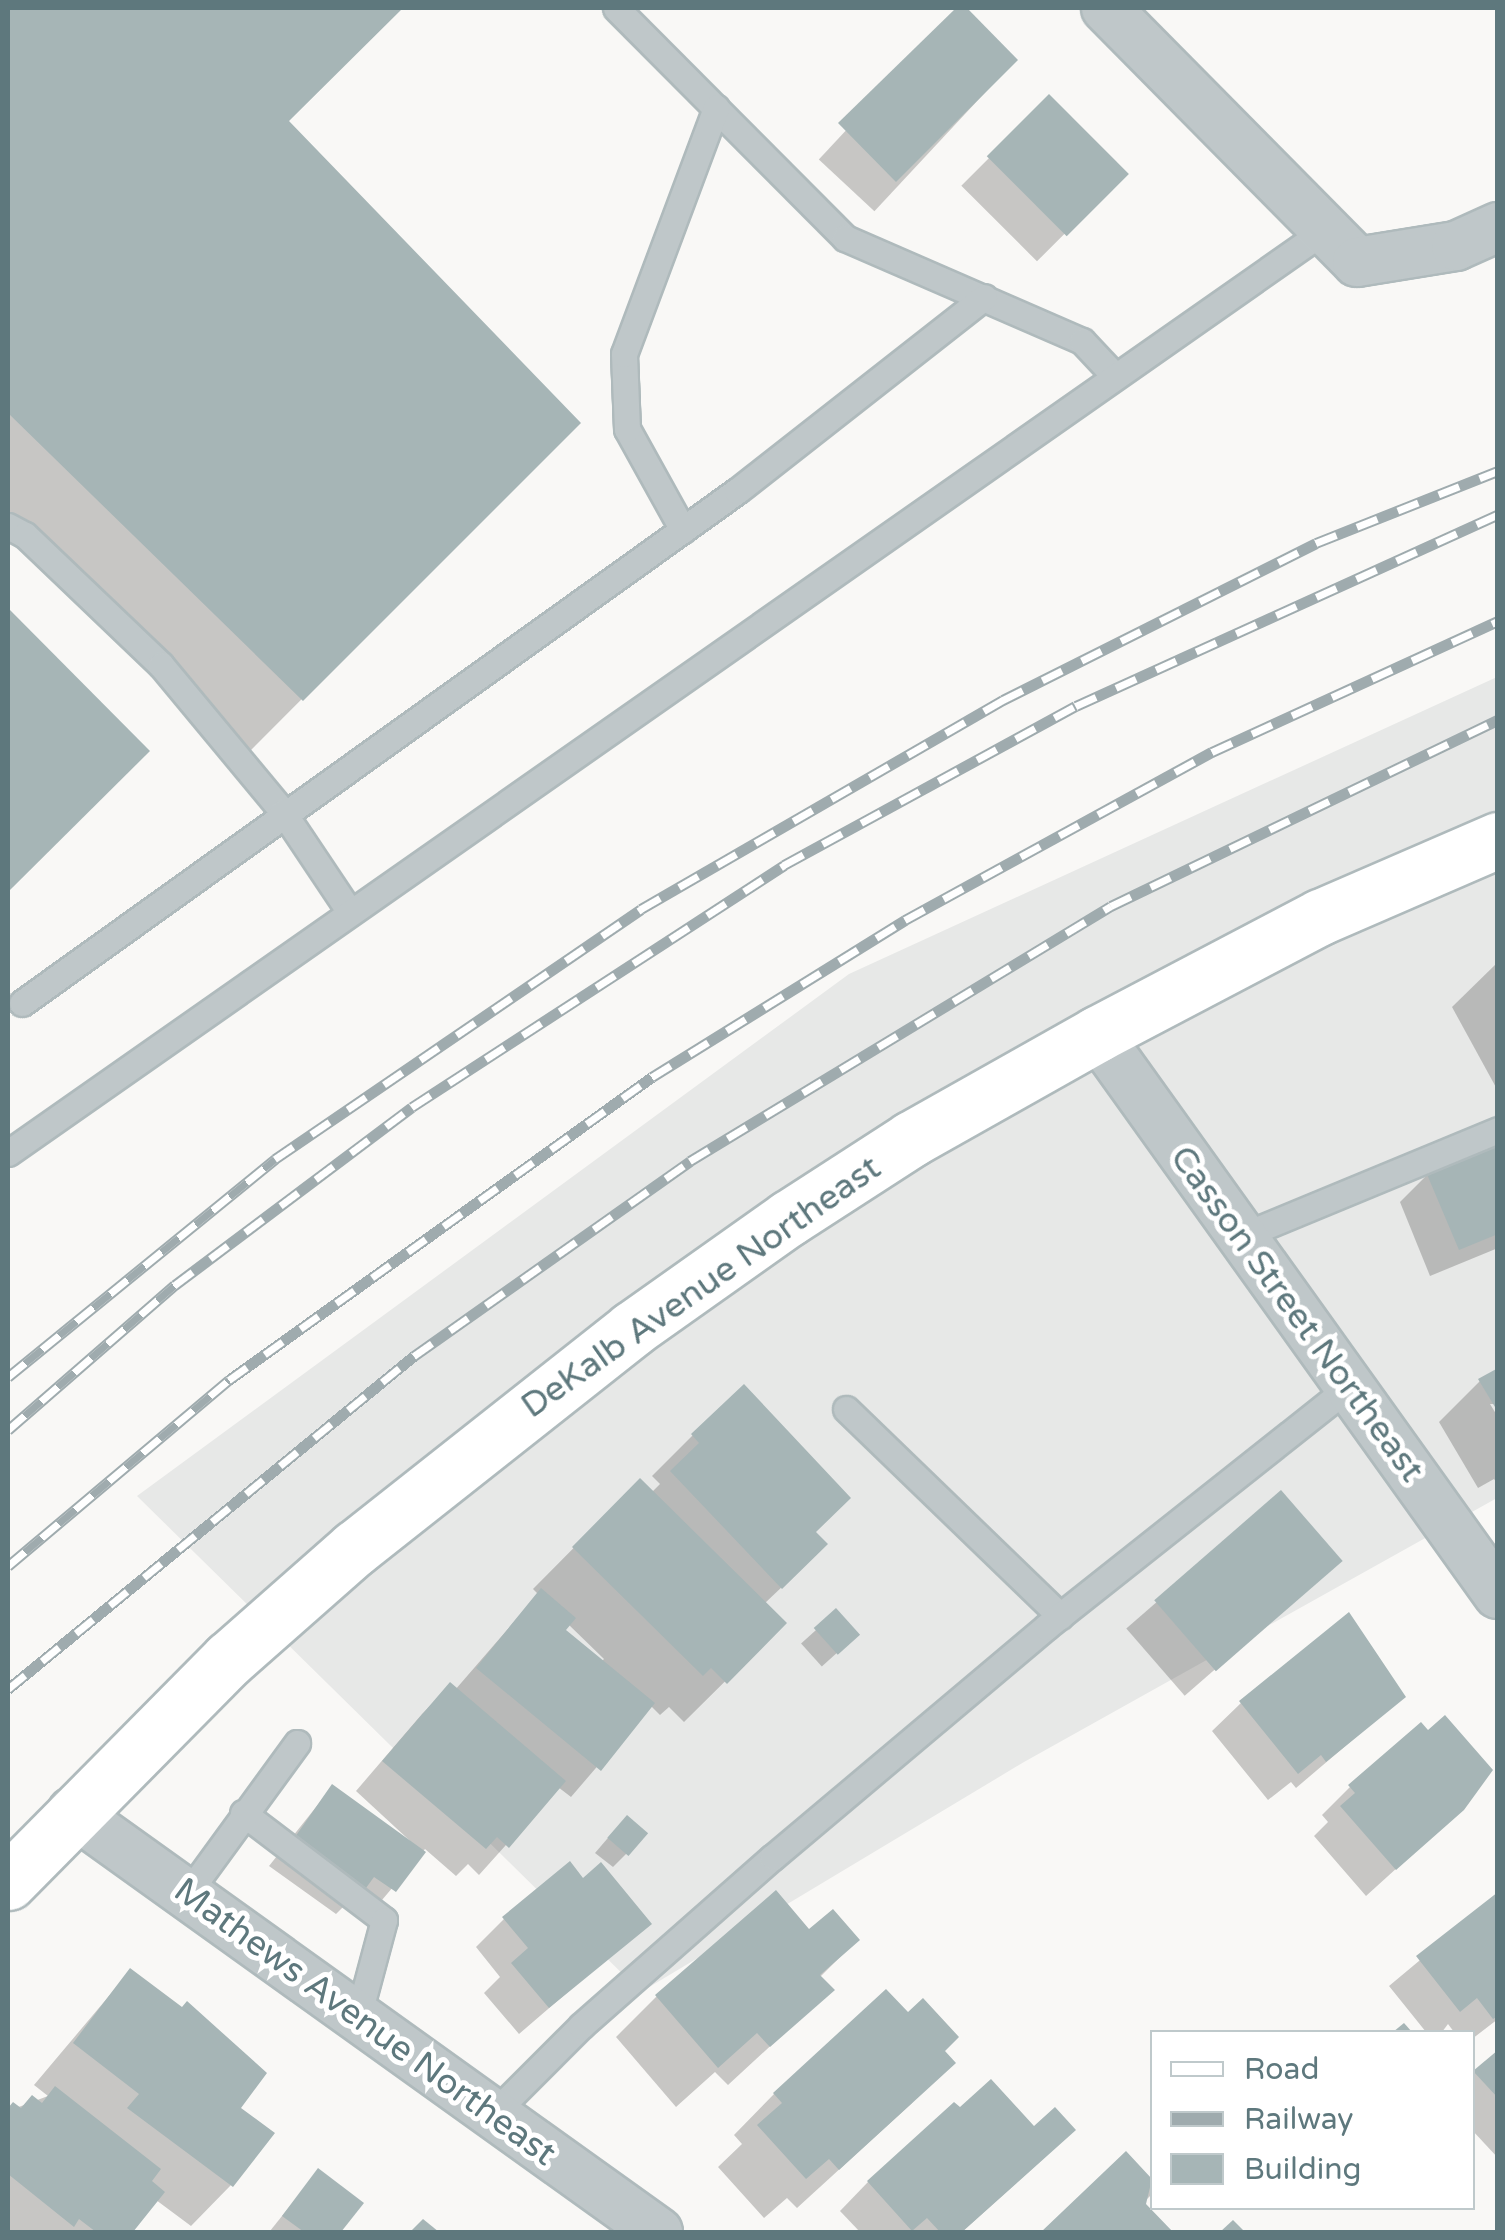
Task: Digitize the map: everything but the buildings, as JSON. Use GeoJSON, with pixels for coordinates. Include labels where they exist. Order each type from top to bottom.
{"type":"FeatureCollection","features":[{"type":"Feature","properties":{"kind":"main road","name":"DeKalb Avenue Northeast"},"geometry":{"type":"LineString","coordinates":[[8,1882],[72,1812],[355,1548],[602,1352],[896,1149],[1097,1034],[1320,917],[1498,840]]}},
{"type":"Feature","properties":{"kind":"street"},"geometry":{"type":"LineString","coordinates":[[1106,8],[1356,262],[1456,246],[1498,227]]}},
{"type":"Feature","properties":{"kind":"street","name":"Casson Street Northeast"},"geometry":{"type":"LineString","coordinates":[[1097,1034],[1498,1594]]}},
{"type":"Feature","properties":{"kind":"street","name":"Mathews Avenue Northeast"},"geometry":{"type":"LineString","coordinates":[[72,1812],[658,2232]]}},
{"type":"Feature","properties":{"kind":"lane"},"geometry":{"type":"LineString","coordinates":[[616,8],[845,238],[1082,341],[1113,374]]}},
{"type":"Feature","properties":{"kind":"lane"},"geometry":{"type":"LineString","coordinates":[[682,530],[627,429],[624,354],[716,108]]}},
{"type":"Feature","properties":{"kind":"lane"},"geometry":{"type":"LineString","coordinates":[[8,1152],[1113,374],[1325,230]]}},
{"type":"Feature","properties":{"kind":"lane"},"geometry":{"type":"LineString","coordinates":[[22,1003],[283,812],[682,530],[984,298]]}},
{"type":"Feature","properties":{"kind":"lane"},"geometry":{"type":"LineString","coordinates":[[8,526],[25,534],[161,665],[283,812],[350,912]]}},
{"type":"Feature","properties":{"kind":"lane"},"geometry":{"type":"LineString","coordinates":[[1242,1236],[1498,1130]]}},
{"type":"Feature","properties":{"kind":"lane"},"geometry":{"type":"LineString","coordinates":[[493,2114],[580,2026],[773,1857],[1060,1616],[1349,1387]]}},
{"type":"Feature","properties":{"kind":"lane"},"geometry":{"type":"LineString","coordinates":[[846,1409],[1060,1616]]}},
{"type":"Feature","properties":{"kind":"lane"},"geometry":{"type":"LineString","coordinates":[[187,1894],[243,1812],[297,1743]]}},
{"type":"Feature","properties":{"kind":"lane"},"geometry":{"type":"LineString","coordinates":[[243,1812],[384,1920],[358,2017]]}},
{"type":"Feature","properties":{"kind":"shaded area"},"geometry":{"type":"Polygon","coordinates":[[[1497,677],[1497,1498],[1024,1762],[641,1992],[137,1496],[849,974],[1497,677]]]}},
{"type":"Feature","properties":{"kind":"railway"},"geometry":{"type":"LineString","coordinates":[[8,1377],[275,1159],[641,909],[1003,700],[1316,543],[1498,471]]}},
{"type":"Feature","properties":{"kind":"railway"},"geometry":{"type":"LineString","coordinates":[[8,1430],[175,1285],[412,1107],[784,865],[1076,706],[1498,515]]}},
{"type":"Feature","properties":{"kind":"railway"},"geometry":{"type":"LineString","coordinates":[[8,1566],[229,1380],[652,1077],[905,920],[1212,752],[1498,621]]}},
{"type":"Feature","properties":{"kind":"railway"},"geometry":{"type":"LineString","coordinates":[[8,1689],[414,1356],[690,1161],[1111,906],[1498,720]]}}]}
